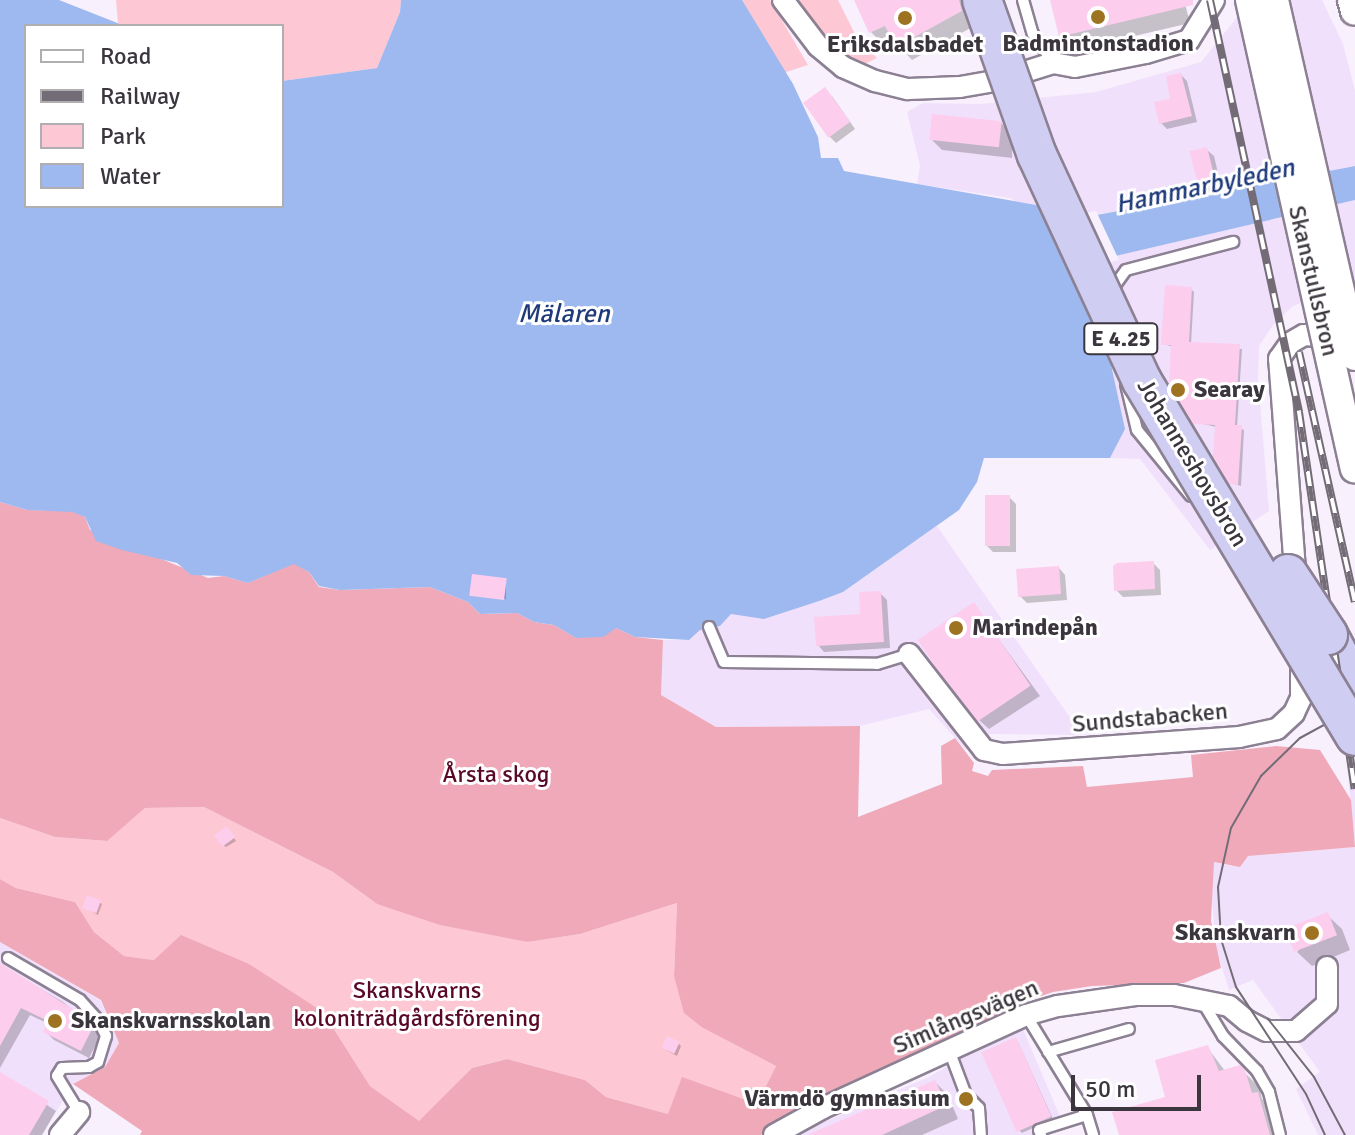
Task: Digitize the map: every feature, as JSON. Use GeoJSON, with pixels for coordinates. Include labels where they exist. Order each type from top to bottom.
{"type":"FeatureCollection","features":[{"type":"Feature","properties":{"kind":"highway","name":"Johanneshovsbron"},"geometry":{"type":"LineString","coordinates":[[982,0],[1037,155],[1115,326],[1150,394],[1318,645],[1355,686]]}},
{"type":"Feature","properties":{"kind":"highway","name":"Johanneshovsbron"},"geometry":{"type":"LineString","coordinates":[[1005,0],[1027,65],[1086,214],[1162,367],[1318,645],[1355,736]]}},
{"type":"Feature","properties":{"kind":"highway"},"geometry":{"type":"LineString","coordinates":[[1318,645],[1355,670]]}},
{"type":"Feature","properties":{"kind":"highway"},"geometry":{"type":"LineString","coordinates":[[1318,645],[1355,757]]}},
{"type":"Feature","properties":{"kind":"main road","name":"Skanstullsbron"},"geometry":{"type":"LineString","coordinates":[[1250,0],[1355,468]]}},
{"type":"Feature","properties":{"kind":"main road","name":"Skanstullsbron"},"geometry":{"type":"LineString","coordinates":[[1274,0],[1352,345]]}},
{"type":"Feature","properties":{"kind":"main road"},"geometry":{"type":"LineString","coordinates":[[1352,0],[1355,11]]}},
{"type":"Feature","properties":{"kind":"street"},"geometry":{"type":"LineString","coordinates":[[783,0],[811,37],[843,67],[875,81],[908,89],[960,87],[999,80],[1053,63],[1075,67],[1146,53],[1189,40],[1214,0]]}},
{"type":"Feature","properties":{"kind":"street","name":"Sundstabacken"},"geometry":{"type":"LineString","coordinates":[[909,654],[984,750],[1003,754],[1239,737],[1277,729],[1294,713],[1301,698],[1293,512],[1278,379],[1279,359],[1290,343],[1304,335],[1352,345]]}},
{"type":"Feature","properties":{"kind":"street"},"geometry":{"type":"LineString","coordinates":[[1191,497],[1242,554],[1267,570],[1295,573]]}},
{"type":"Feature","properties":{"kind":"street","name":"Simlångsvägen"},"geometry":{"type":"LineString","coordinates":[[774,1135],[823,1108],[1026,1015],[1058,1006],[1135,995],[1174,995],[1229,1006],[1247,1021],[1267,1031],[1296,1031],[1327,1004],[1327,967]]}},
{"type":"Feature","properties":{"kind":"street"},"geometry":{"type":"LineString","coordinates":[[60,1135],[79,1112]]}},
{"type":"Feature","properties":{"kind":"lane"},"geometry":{"type":"LineString","coordinates":[[1023,0],[1033,34],[1053,63]]}},
{"type":"Feature","properties":{"kind":"lane"},"geometry":{"type":"LineString","coordinates":[[1191,497],[1137,430],[1106,299],[1126,270],[1233,242]]}},
{"type":"Feature","properties":{"kind":"lane"},"geometry":{"type":"LineString","coordinates":[[709,627],[724,662],[877,664],[909,654]]}},
{"type":"Feature","properties":{"kind":"lane"},"geometry":{"type":"LineString","coordinates":[[8,958],[80,1000],[98,1020],[106,1036],[98,1062],[89,1067],[62,1068],[57,1076],[79,1112]]}},
{"type":"Feature","properties":{"kind":"lane"},"geometry":{"type":"LineString","coordinates":[[1202,1001],[1223,1036],[1257,1071],[1269,1092],[1280,1135]]}},
{"type":"Feature","properties":{"kind":"lane"},"geometry":{"type":"LineString","coordinates":[[1026,1015],[1087,1115],[1093,1135]]}},
{"type":"Feature","properties":{"kind":"lane"},"geometry":{"type":"LineString","coordinates":[[1048,1052],[1129,1029]]}},
{"type":"Feature","properties":{"kind":"lane"},"geometry":{"type":"LineString","coordinates":[[949,1050],[966,1095],[979,1108],[981,1135]]}},
{"type":"Feature","properties":{"kind":"lane"},"geometry":{"type":"LineString","coordinates":[[1041,1135],[1039,1130],[1087,1115]]}},
{"type":"Feature","properties":{"kind":"shaded area"},"geometry":{"type":"Polygon","coordinates":[[[1251,0],[1322,0],[1343,44],[1355,91],[1355,166],[1055,223],[1010,198],[917,184],[920,166],[907,112],[923,103],[981,104],[1096,92],[1201,62],[1251,0]]]}},
{"type":"Feature","properties":{"kind":"shaded area"},"geometry":{"type":"Polygon","coordinates":[[[1355,200],[1355,283],[1293,306],[1273,325],[1259,346],[1258,379],[1269,511],[1210,550],[1140,459],[1110,458],[1125,429],[1076,265],[1355,200]]]}},
{"type":"Feature","properties":{"kind":"shaded area"},"geometry":{"type":"Polygon","coordinates":[[[937,526],[1082,735],[990,734],[965,749],[929,709],[860,726],[716,727],[661,695],[663,640],[689,640],[700,630],[720,626],[731,614],[843,592],[937,526]]]}},
{"type":"Feature","properties":{"kind":"shaded area"},"geometry":{"type":"Polygon","coordinates":[[[1347,765],[1355,781],[1355,847],[1347,765]]]}},
{"type":"Feature","properties":{"kind":"shaded area"},"geometry":{"type":"Polygon","coordinates":[[[1355,847],[1355,1135],[1318,1135],[1296,1089],[1320,1072],[1253,980],[1229,990],[1215,945],[1211,880],[1214,862],[1231,866],[1248,856],[1355,847]]]}},
{"type":"Feature","properties":{"kind":"shaded area","name":"Skanskvarnsskolan"},"geometry":{"type":"Polygon","coordinates":[[[0,942],[100,1000],[119,1043],[105,1067],[73,1084],[42,1135],[0,1135],[0,942]]]}},
{"type":"Feature","properties":{"kind":"shaded area","name":"Värmdö gymnasium"},"geometry":{"type":"Polygon","coordinates":[[[1022,1027],[1062,1121],[1034,1135],[794,1135],[931,1076],[977,1048],[1022,1027]]]}},
{"type":"Feature","properties":{"kind":"green space"},"geometry":{"type":"Polygon","coordinates":[[[116,0],[401,0],[400,12],[377,68],[284,81],[284,24],[118,23],[116,0]]]}},
{"type":"Feature","properties":{"kind":"green space"},"geometry":{"type":"Polygon","coordinates":[[[742,0],[770,0],[808,65],[783,73],[742,0]]]}},
{"type":"Feature","properties":{"kind":"green space"},"geometry":{"type":"Polygon","coordinates":[[[794,0],[838,0],[857,38],[877,58],[861,66],[846,59],[823,39],[794,0]]]}},
{"type":"Feature","properties":{"kind":"green space","name":"Årsta skog"},"geometry":{"type":"Polygon","coordinates":[[[0,502],[27,510],[72,511],[85,517],[90,530],[208,578],[224,576],[248,583],[294,563],[309,572],[319,587],[340,590],[430,587],[468,602],[480,614],[517,613],[534,622],[554,625],[576,638],[616,628],[635,637],[663,640],[661,695],[716,727],[860,726],[858,817],[942,784],[941,746],[955,738],[974,763],[972,771],[988,776],[992,770],[1083,766],[1087,787],[1193,777],[1191,755],[1276,746],[1320,750],[1351,800],[1355,847],[1248,856],[1240,867],[1214,862],[1211,921],[1221,968],[1184,983],[1092,986],[1053,992],[1021,1003],[939,1051],[782,1117],[761,1135],[140,1135],[142,1131],[73,1084],[105,1067],[119,1043],[101,1000],[0,942],[0,879],[16,888],[75,902],[94,932],[124,956],[154,960],[181,935],[249,964],[323,1012],[370,1086],[419,1121],[472,1068],[507,1059],[585,1080],[606,1097],[668,1114],[682,1077],[757,1104],[776,1066],[703,1028],[684,1013],[674,976],[677,903],[580,934],[528,942],[440,925],[377,904],[333,872],[204,807],[145,808],[107,841],[55,837],[0,818],[0,502]]]}},
{"type":"Feature","properties":{"kind":"green space","name":"Skanskvarns koloniträdgårdsförening"},"geometry":{"type":"Polygon","coordinates":[[[204,807],[333,872],[377,904],[528,942],[580,934],[677,903],[674,976],[703,1028],[776,1066],[757,1104],[668,1114],[606,1097],[585,1080],[507,1059],[472,1068],[420,1122],[370,1086],[323,1012],[290,994],[154,960],[124,956],[94,932],[75,902],[16,888],[0,879],[0,818],[55,837],[106,841],[145,808],[204,807]]]}},
{"type":"Feature","properties":{"kind":"water","name":"Mälaren"},"geometry":{"type":"Polygon","coordinates":[[[0,0],[59,0],[120,24],[24,24],[24,208],[284,208],[284,81],[377,68],[400,12],[401,0],[742,0],[793,84],[818,137],[821,158],[838,158],[844,171],[1047,207],[1055,223],[1355,166],[1355,200],[1077,265],[1103,328],[1125,429],[1110,458],[984,458],[977,482],[959,510],[843,592],[764,619],[731,614],[720,626],[700,630],[689,640],[635,637],[616,628],[603,637],[576,638],[554,625],[534,622],[517,613],[480,614],[468,602],[430,587],[340,590],[319,586],[309,572],[294,564],[248,583],[224,576],[191,575],[177,563],[96,541],[85,517],[72,512],[27,510],[0,502],[0,0]]]}},
{"type":"Feature","properties":{"kind":"pier"},"geometry":{"type":"Polygon","coordinates":[[[1096,211],[1119,260],[1082,268],[1057,218],[1096,211]]]}},
{"type":"Feature","properties":{"kind":"building","name":"Eriksdalsbadet"},"geometry":{"type":"Polygon","coordinates":[[[854,0],[959,0],[962,11],[896,47],[885,26],[869,33],[854,0]]]}},
{"type":"Feature","properties":{"kind":"building","name":"Badmintonstadion"},"geometry":{"type":"Polygon","coordinates":[[[1050,0],[1193,0],[1193,5],[1059,37],[1050,0]]]}},
{"type":"Feature","properties":{"kind":"building"},"geometry":{"type":"Polygon","coordinates":[[[1181,73],[1192,116],[1159,124],[1154,102],[1170,99],[1166,76],[1181,73]]]}},
{"type":"Feature","properties":{"kind":"building"},"geometry":{"type":"Polygon","coordinates":[[[825,87],[850,122],[828,138],[803,103],[825,87]]]}},
{"type":"Feature","properties":{"kind":"building"},"geometry":{"type":"Polygon","coordinates":[[[932,114],[1002,121],[999,147],[929,140],[932,114]]]}},
{"type":"Feature","properties":{"kind":"building"},"geometry":{"type":"Polygon","coordinates":[[[1207,147],[1216,184],[1199,188],[1190,151],[1207,147]]]}},
{"type":"Feature","properties":{"kind":"building"},"geometry":{"type":"Polygon","coordinates":[[[1165,285],[1192,287],[1189,342],[1240,344],[1235,425],[1242,425],[1238,485],[1229,484],[1213,456],[1215,425],[1193,424],[1169,383],[1171,345],[1161,345],[1165,285]]]}},
{"type":"Feature","properties":{"kind":"building"},"geometry":{"type":"Polygon","coordinates":[[[985,495],[1010,495],[1010,546],[985,546],[985,495]]]}},
{"type":"Feature","properties":{"kind":"building"},"geometry":{"type":"Polygon","coordinates":[[[1154,561],[1155,589],[1114,591],[1113,566],[1117,563],[1154,561]]]}},
{"type":"Feature","properties":{"kind":"building"},"geometry":{"type":"Polygon","coordinates":[[[1059,566],[1061,594],[1018,597],[1016,569],[1059,566]]]}},
{"type":"Feature","properties":{"kind":"building"},"geometry":{"type":"Polygon","coordinates":[[[472,574],[507,578],[504,600],[469,596],[472,574]]]}},
{"type":"Feature","properties":{"kind":"building"},"geometry":{"type":"Polygon","coordinates":[[[881,591],[884,642],[816,646],[814,617],[860,614],[859,592],[881,591]]]}},
{"type":"Feature","properties":{"kind":"building"},"geometry":{"type":"Polygon","coordinates":[[[974,602],[1030,686],[974,724],[918,640],[974,602]]]}},
{"type":"Feature","properties":{"kind":"building"},"geometry":{"type":"Polygon","coordinates":[[[227,826],[235,837],[222,847],[214,835],[227,826]]]}},
{"type":"Feature","properties":{"kind":"building"},"geometry":{"type":"Polygon","coordinates":[[[87,895],[101,900],[96,913],[82,908],[87,895]]]}},
{"type":"Feature","properties":{"kind":"building","name":"Skanskvarn"},"geometry":{"type":"Polygon","coordinates":[[[1328,912],[1337,935],[1294,952],[1285,928],[1328,912]]]}},
{"type":"Feature","properties":{"kind":"building"},"geometry":{"type":"Polygon","coordinates":[[[0,963],[82,1015],[93,1027],[81,1051],[43,1032],[48,1021],[21,1008],[0,1046],[0,963]]]}},
{"type":"Feature","properties":{"kind":"building"},"geometry":{"type":"Polygon","coordinates":[[[667,1036],[680,1042],[674,1054],[662,1048],[667,1036]]]}},
{"type":"Feature","properties":{"kind":"building"},"geometry":{"type":"Polygon","coordinates":[[[1016,1037],[1051,1116],[1017,1132],[981,1052],[1016,1037]]]}},
{"type":"Feature","properties":{"kind":"building"},"geometry":{"type":"Polygon","coordinates":[[[1208,1045],[1219,1071],[1240,1065],[1245,1070],[1252,1093],[1258,1092],[1270,1135],[1119,1135],[1112,1112],[1165,1097],[1155,1060],[1208,1045]]]}},
{"type":"Feature","properties":{"kind":"building"},"geometry":{"type":"Polygon","coordinates":[[[0,1072],[49,1101],[29,1135],[0,1135],[0,1072]]]}},
{"type":"Feature","properties":{"kind":"building"},"geometry":{"type":"Polygon","coordinates":[[[935,1080],[947,1105],[882,1135],[807,1135],[935,1080]]]}},
{"type":"Feature","properties":{"kind":"tram line"},"geometry":{"type":"LineString","coordinates":[[1325,1135],[1306,1094],[1236,987],[1221,939],[1218,887],[1231,828],[1261,776],[1300,738],[1355,708]]}},
{"type":"Feature","properties":{"kind":"tram line"},"geometry":{"type":"LineString","coordinates":[[1268,1019],[1314,1077],[1345,1135]]}},
{"type":"Feature","properties":{"kind":"railway"},"geometry":{"type":"LineString","coordinates":[[1210,0],[1299,412],[1355,789]]}},
{"type":"Feature","properties":{"kind":"railway"},"geometry":{"type":"LineString","coordinates":[[1299,352],[1355,602]]}},
{"type":"Feature","properties":{"kind":"place","name":"Badmintonstadion"},"geometry":{"type":"Point","coordinates":[1098,17]}},
{"type":"Feature","properties":{"kind":"place","name":"Eriksdalsbadet"},"geometry":{"type":"Point","coordinates":[905,18]}},
{"type":"Feature","properties":{"kind":"place","name":"Searay"},"geometry":{"type":"Point","coordinates":[1178,390]}},
{"type":"Feature","properties":{"kind":"place","name":"Marindepån"},"geometry":{"type":"Point","coordinates":[956,628]}},
{"type":"Feature","properties":{"kind":"place","name":"Skanskvarn"},"geometry":{"type":"Point","coordinates":[1312,933]}},
{"type":"Feature","properties":{"kind":"place","name":"Skanskvarnsskolan"},"geometry":{"type":"Point","coordinates":[55,1021]}},
{"type":"Feature","properties":{"kind":"place","name":"Värmdö gymnasium"},"geometry":{"type":"Point","coordinates":[966,1099]}},
{"type":"Feature","properties":{"kind":"water label","name":"Hammarbyleden"},"geometry":{"type":"Point","coordinates":[1205,187]}}]}
